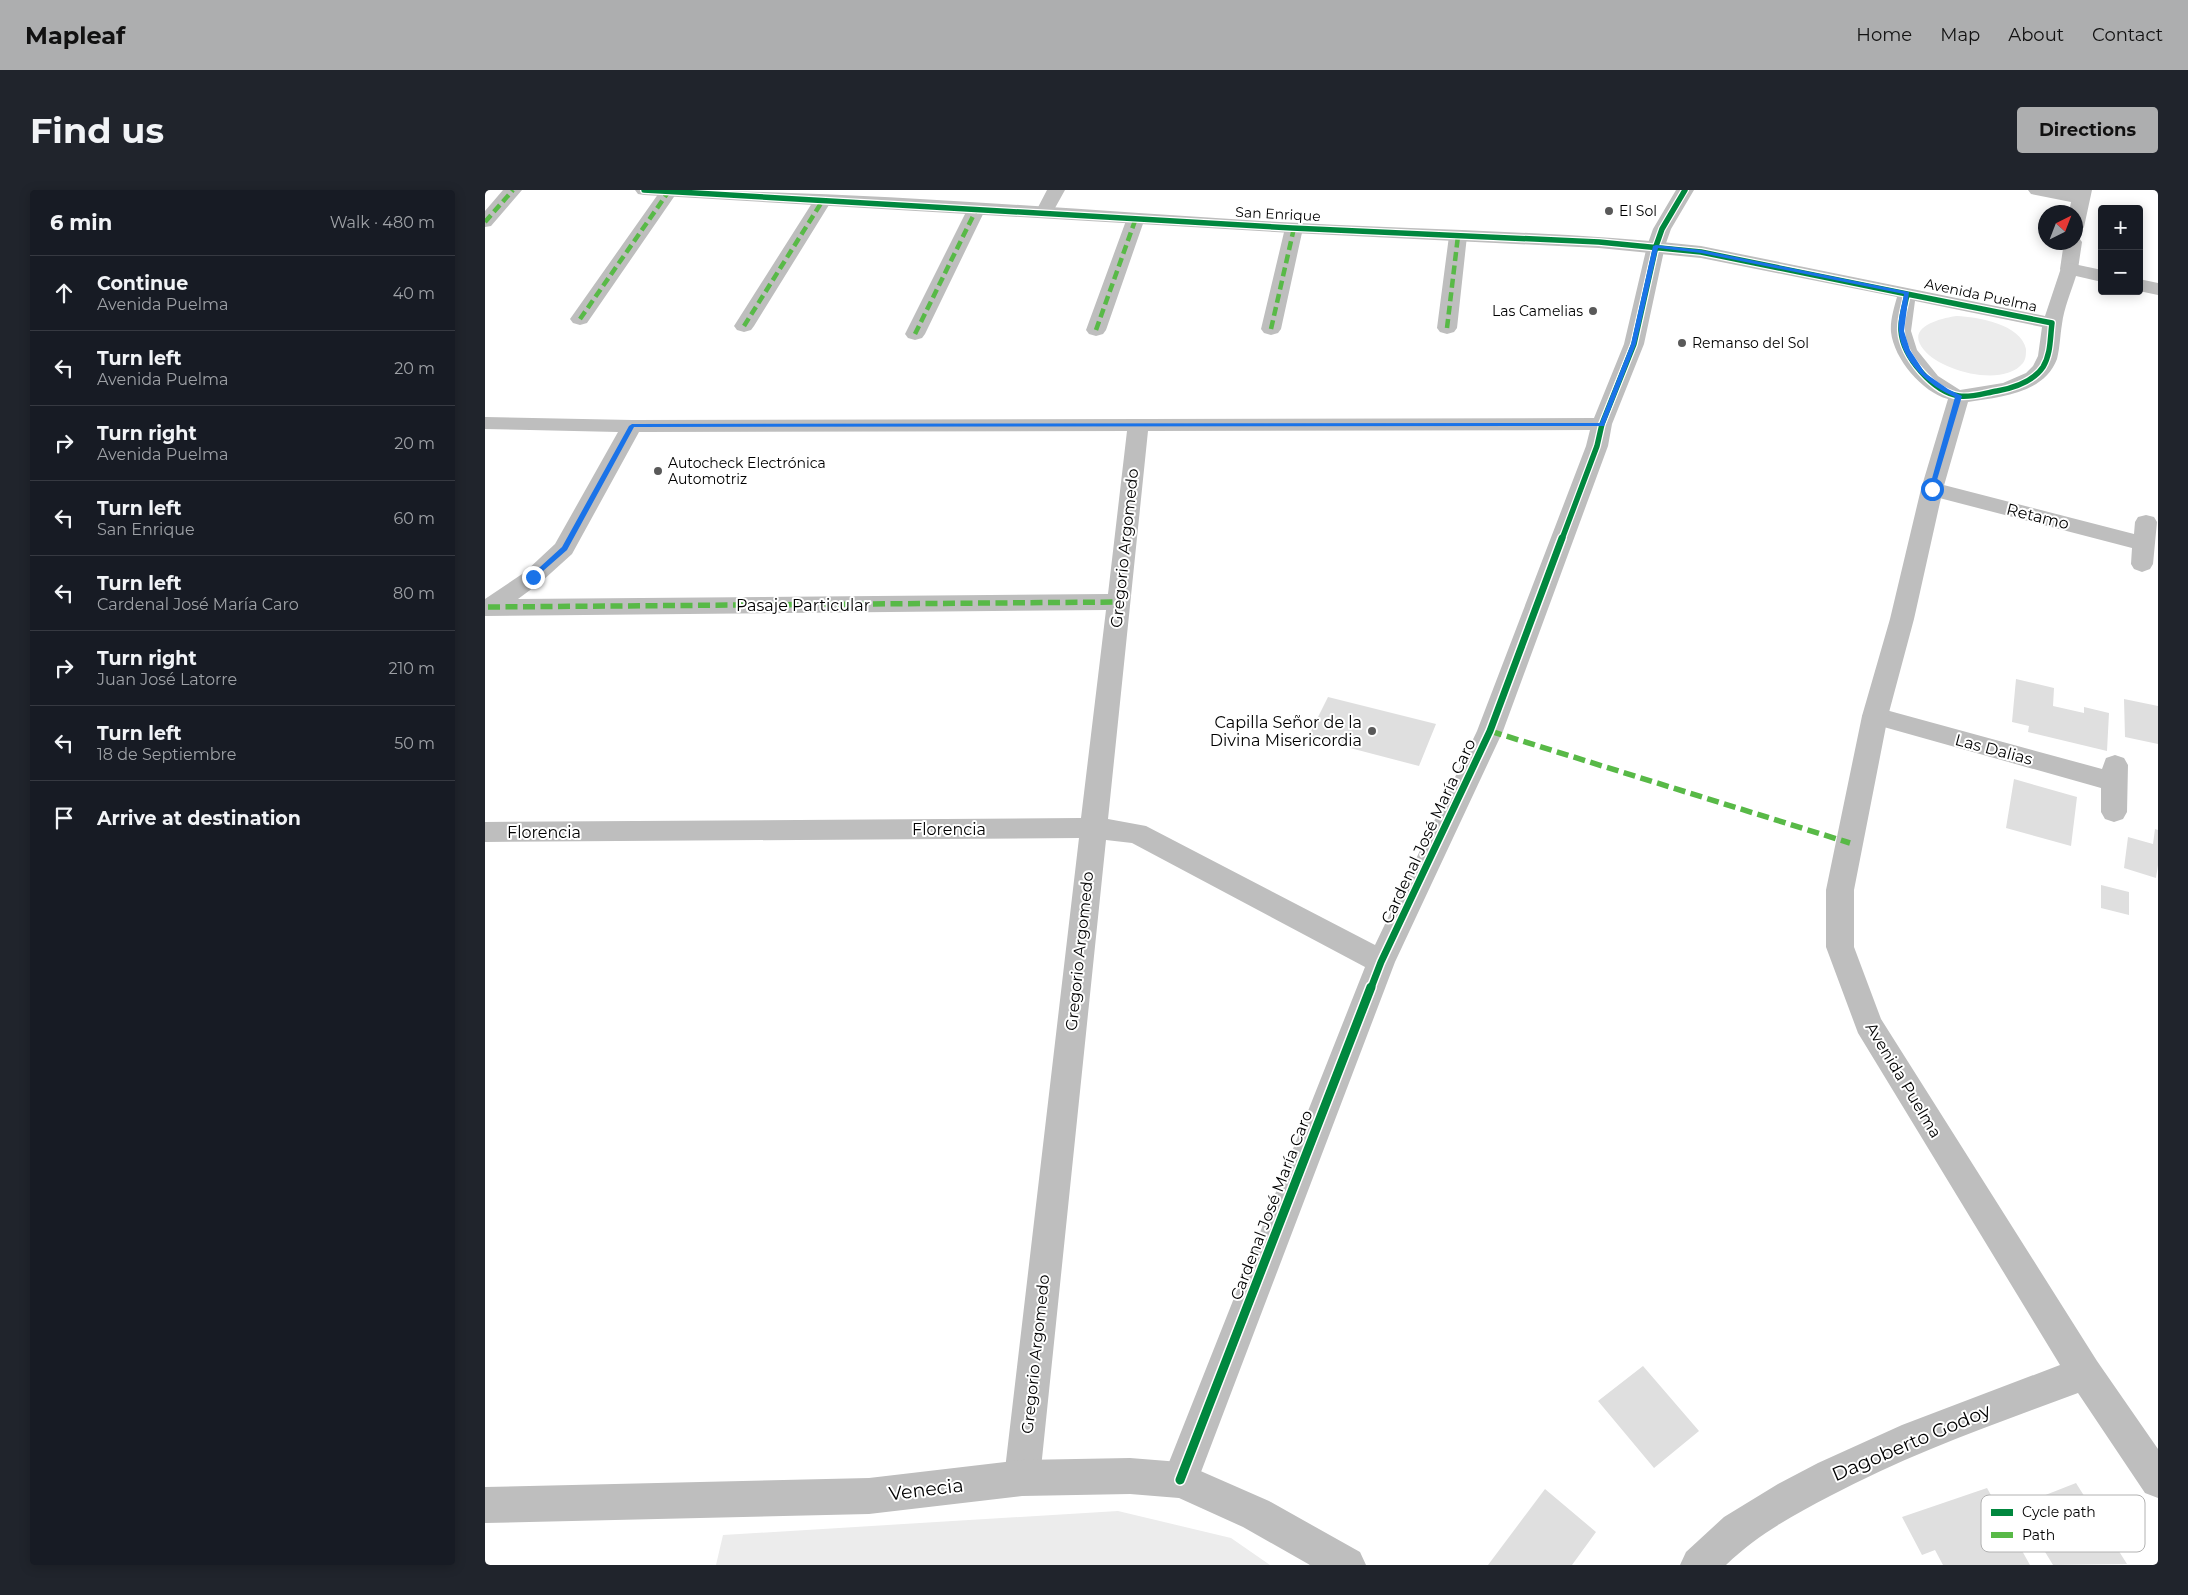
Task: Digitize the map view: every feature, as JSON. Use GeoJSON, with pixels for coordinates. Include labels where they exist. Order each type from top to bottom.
{"type":"FeatureCollection","features":[{"type":"Feature","properties":{"kind":"street"},"geometry":{"type":"LineString","coordinates":[[485,222],[513,190]]}},
{"type":"Feature","properties":{"kind":"street","name":"San Enrique"},"geometry":{"type":"LineString","coordinates":[[644,190],[1294,228],[1656,246],[1701,252],[1907,293]]}},
{"type":"Feature","properties":{"kind":"street"},"geometry":{"type":"LineString","coordinates":[[1045,213],[1056,190]]}},
{"type":"Feature","properties":{"kind":"street","name":"Cardenal José María Caro"},"geometry":{"type":"LineString","coordinates":[[1180,1480],[1381,962],[1490,731],[1597,446],[1602,424],[1633,344],[1656,246],[1662,229],[1685,190]]}},
{"type":"Feature","properties":{"kind":"street"},"geometry":{"type":"LineString","coordinates":[[2037,190],[2081,194]]}},
{"type":"Feature","properties":{"kind":"street"},"geometry":{"type":"LineString","coordinates":[[580,319],[669,191]]}},
{"type":"Feature","properties":{"kind":"street"},"geometry":{"type":"LineString","coordinates":[[744,326],[823,200]]}},
{"type":"Feature","properties":{"kind":"street"},"geometry":{"type":"LineString","coordinates":[[915,334],[977,208]]}},
{"type":"Feature","properties":{"kind":"street"},"geometry":{"type":"LineString","coordinates":[[1096,330],[1136,218]]}},
{"type":"Feature","properties":{"kind":"street"},"geometry":{"type":"LineString","coordinates":[[1271,329],[1294,228]]}},
{"type":"Feature","properties":{"kind":"street"},"geometry":{"type":"LineString","coordinates":[[1447,328],[1459,236]]}},
{"type":"Feature","properties":{"kind":"street","name":"Avenida Puelma"},"geometry":{"type":"LineString","coordinates":[[2052,322],[1907,293],[1901,331],[1907,350],[1923,374],[1945,390],[1959,396],[1994,391],[2023,383],[2039,373],[2049,353],[2052,322],[2069,269],[2072,250]]}},
{"type":"Feature","properties":{"kind":"street"},"geometry":{"type":"LineString","coordinates":[[2069,269],[2098,275]]}},
{"type":"Feature","properties":{"kind":"street"},"geometry":{"type":"LineString","coordinates":[[2143,286],[2158,289]]}},
{"type":"Feature","properties":{"kind":"street","name":"Avenida Puelma"},"geometry":{"type":"LineString","coordinates":[[1959,396],[1932,489],[1902,619],[1875,716],[1840,890],[1840,947],[1869,1024],[2085,1373],[2158,1480]]}},
{"type":"Feature","properties":{"kind":"street"},"geometry":{"type":"LineString","coordinates":[[485,423],[632,426],[1602,424]]}},
{"type":"Feature","properties":{"kind":"street","name":"Gregorio Argomedo"},"geometry":{"type":"LineString","coordinates":[[1022,1478],[1138,424]]}},
{"type":"Feature","properties":{"kind":"street"},"geometry":{"type":"LineString","coordinates":[[486,609],[533,577],[564,549],[632,426]]}},
{"type":"Feature","properties":{"kind":"street","name":"Retamo"},"geometry":{"type":"LineString","coordinates":[[1932,489],[2143,554],[2146,522]]}},
{"type":"Feature","properties":{"kind":"street","name":"Pasaje Particular"},"geometry":{"type":"LineString","coordinates":[[486,609],[1118,602]]}},
{"type":"Feature","properties":{"kind":"street","name":"Las Dalias"},"geometry":{"type":"LineString","coordinates":[[1875,716],[2114,773],[2114,812]]}},
{"type":"Feature","properties":{"kind":"street","name":"Florencia"},"geometry":{"type":"LineString","coordinates":[[485,832],[1093,828],[1137,833],[1381,962]]}},
{"type":"Feature","properties":{"kind":"street","name":"Dagoberto Godoy"},"geometry":{"type":"LineString","coordinates":[[1699,1565],[1749,1521],[1854,1463],[2008,1400],[2085,1373]]}},
{"type":"Feature","properties":{"kind":"street","name":"Venecia"},"geometry":{"type":"LineString","coordinates":[[485,1504],[869,1496],[1022,1478],[1130,1476],[1180,1480],[1256,1514],[1347,1565]]}},
{"type":"Feature","properties":{"kind":"shaded area"},"geometry":{"type":"Polygon","coordinates":[[[1957,316],[1986,320],[2016,333],[2026,349],[2023,363],[2014,370],[2001,374],[1987,375],[1972,374],[1958,370],[1932,358],[1919,342],[1918,335],[1927,325],[1957,316]]]}},
{"type":"Feature","properties":{"kind":"shaded area"},"geometry":{"type":"Polygon","coordinates":[[[1118,1511],[1231,1538],[1270,1565],[716,1565],[723,1535],[1118,1511]]]}},
{"type":"Feature","properties":{"kind":"building"},"geometry":{"type":"Polygon","coordinates":[[[2016,679],[2054,688],[2053,706],[2084,713],[2084,707],[2109,713],[2107,751],[2028,732],[2029,726],[2012,722],[2016,679]]]}},
{"type":"Feature","properties":{"kind":"building","name":"Capilla Señor de la Divina Misericordia"},"geometry":{"type":"Polygon","coordinates":[[[1328,697],[1436,724],[1419,766],[1308,737],[1328,697]]]}},
{"type":"Feature","properties":{"kind":"building"},"geometry":{"type":"Polygon","coordinates":[[[2124,699],[2158,706],[2158,744],[2125,737],[2124,699]]]}},
{"type":"Feature","properties":{"kind":"building"},"geometry":{"type":"Polygon","coordinates":[[[2014,779],[2077,797],[2071,846],[2006,828],[2014,779]]]}},
{"type":"Feature","properties":{"kind":"building"},"geometry":{"type":"Polygon","coordinates":[[[2155,829],[2158,830],[2156,878],[2124,868],[2128,837],[2153,844],[2155,829]]]}},
{"type":"Feature","properties":{"kind":"building"},"geometry":{"type":"Polygon","coordinates":[[[2101,885],[2129,892],[2129,915],[2101,908],[2101,885]]]}},
{"type":"Feature","properties":{"kind":"building"},"geometry":{"type":"Polygon","coordinates":[[[1643,1366],[1699,1431],[1654,1468],[1598,1401],[1643,1366]]]}},
{"type":"Feature","properties":{"kind":"building"},"geometry":{"type":"Polygon","coordinates":[[[2076,1483],[2084,1495],[2045,1495],[2076,1483]]]}},
{"type":"Feature","properties":{"kind":"building"},"geometry":{"type":"Polygon","coordinates":[[[1987,1488],[1991,1495],[1981,1495],[1981,1552],[2023,1552],[2030,1565],[1943,1565],[1935,1550],[1922,1555],[1902,1517],[1987,1488]]]}},
{"type":"Feature","properties":{"kind":"building"},"geometry":{"type":"Polygon","coordinates":[[[1545,1489],[1596,1532],[1572,1565],[1488,1565],[1545,1489]]]}},
{"type":"Feature","properties":{"kind":"building"},"geometry":{"type":"Polygon","coordinates":[[[2045,1552],[2119,1552],[2127,1564],[2053,1565],[2045,1552]]]}},
{"type":"Feature","properties":{"kind":"marked path"},"geometry":{"type":"LineString","coordinates":[[485,222],[513,190]]}},
{"type":"Feature","properties":{"kind":"marked path"},"geometry":{"type":"LineString","coordinates":[[580,319],[669,191]]}},
{"type":"Feature","properties":{"kind":"marked path"},"geometry":{"type":"LineString","coordinates":[[744,326],[823,200]]}},
{"type":"Feature","properties":{"kind":"marked path"},"geometry":{"type":"LineString","coordinates":[[915,334],[977,208]]}},
{"type":"Feature","properties":{"kind":"marked path"},"geometry":{"type":"LineString","coordinates":[[1096,330],[1136,218]]}},
{"type":"Feature","properties":{"kind":"marked path"},"geometry":{"type":"LineString","coordinates":[[1271,329],[1294,228]]}},
{"type":"Feature","properties":{"kind":"marked path"},"geometry":{"type":"LineString","coordinates":[[1447,328],[1458,236]]}},
{"type":"Feature","properties":{"kind":"marked path"},"geometry":{"type":"LineString","coordinates":[[488,607],[1118,602]]}},
{"type":"Feature","properties":{"kind":"marked path"},"geometry":{"type":"LineString","coordinates":[[1490,731],[1850,843]]}},
{"type":"Feature","properties":{"kind":"cycle path"},"geometry":{"type":"LineString","coordinates":[[644,190],[1292,228],[1548,239],[1650,246],[1701,252],[2052,323],[2048,356],[2038,373],[2028,381],[2015,386],[1966,396],[1950,393],[1930,380],[1913,361],[1907,350],[1901,331],[1902,316],[1903,312],[1906,298],[1907,293]]}},
{"type":"Feature","properties":{"kind":"cycle path"},"geometry":{"type":"LineString","coordinates":[[1180,1480],[1381,962],[1490,731],[1597,446],[1602,424],[1634,344],[1656,246],[1662,229],[1685,190]]}},
{"type":"Feature","properties":{"kind":"place","name":"El Sol"},"geometry":{"type":"Point","coordinates":[1609,211]}},
{"type":"Feature","properties":{"kind":"place","name":"Las Camelias"},"geometry":{"type":"Point","coordinates":[1593,311]}},
{"type":"Feature","properties":{"kind":"place","name":"Remanso del Sol"},"geometry":{"type":"Point","coordinates":[1682,343]}},
{"type":"Feature","properties":{"kind":"place","name":"Autocheck Electrónica Automotriz"},"geometry":{"type":"Point","coordinates":[658,471]}},
{"type":"Feature","properties":{"kind":"place","name":"Capilla Señor de la Divina Misericordia"},"geometry":{"type":"Point","coordinates":[1372,731]}},
{"type":"Feature","properties":{"kind":"route"},"geometry":{"type":"LineString","coordinates":[[533,577],[564,549],[632,426],[1602,424],[1633,344],[1656,246],[1701,252],[1907,293],[1901,331],[1907,350],[1923,374],[1945,390],[1959,396],[1932,489]]}}]}
